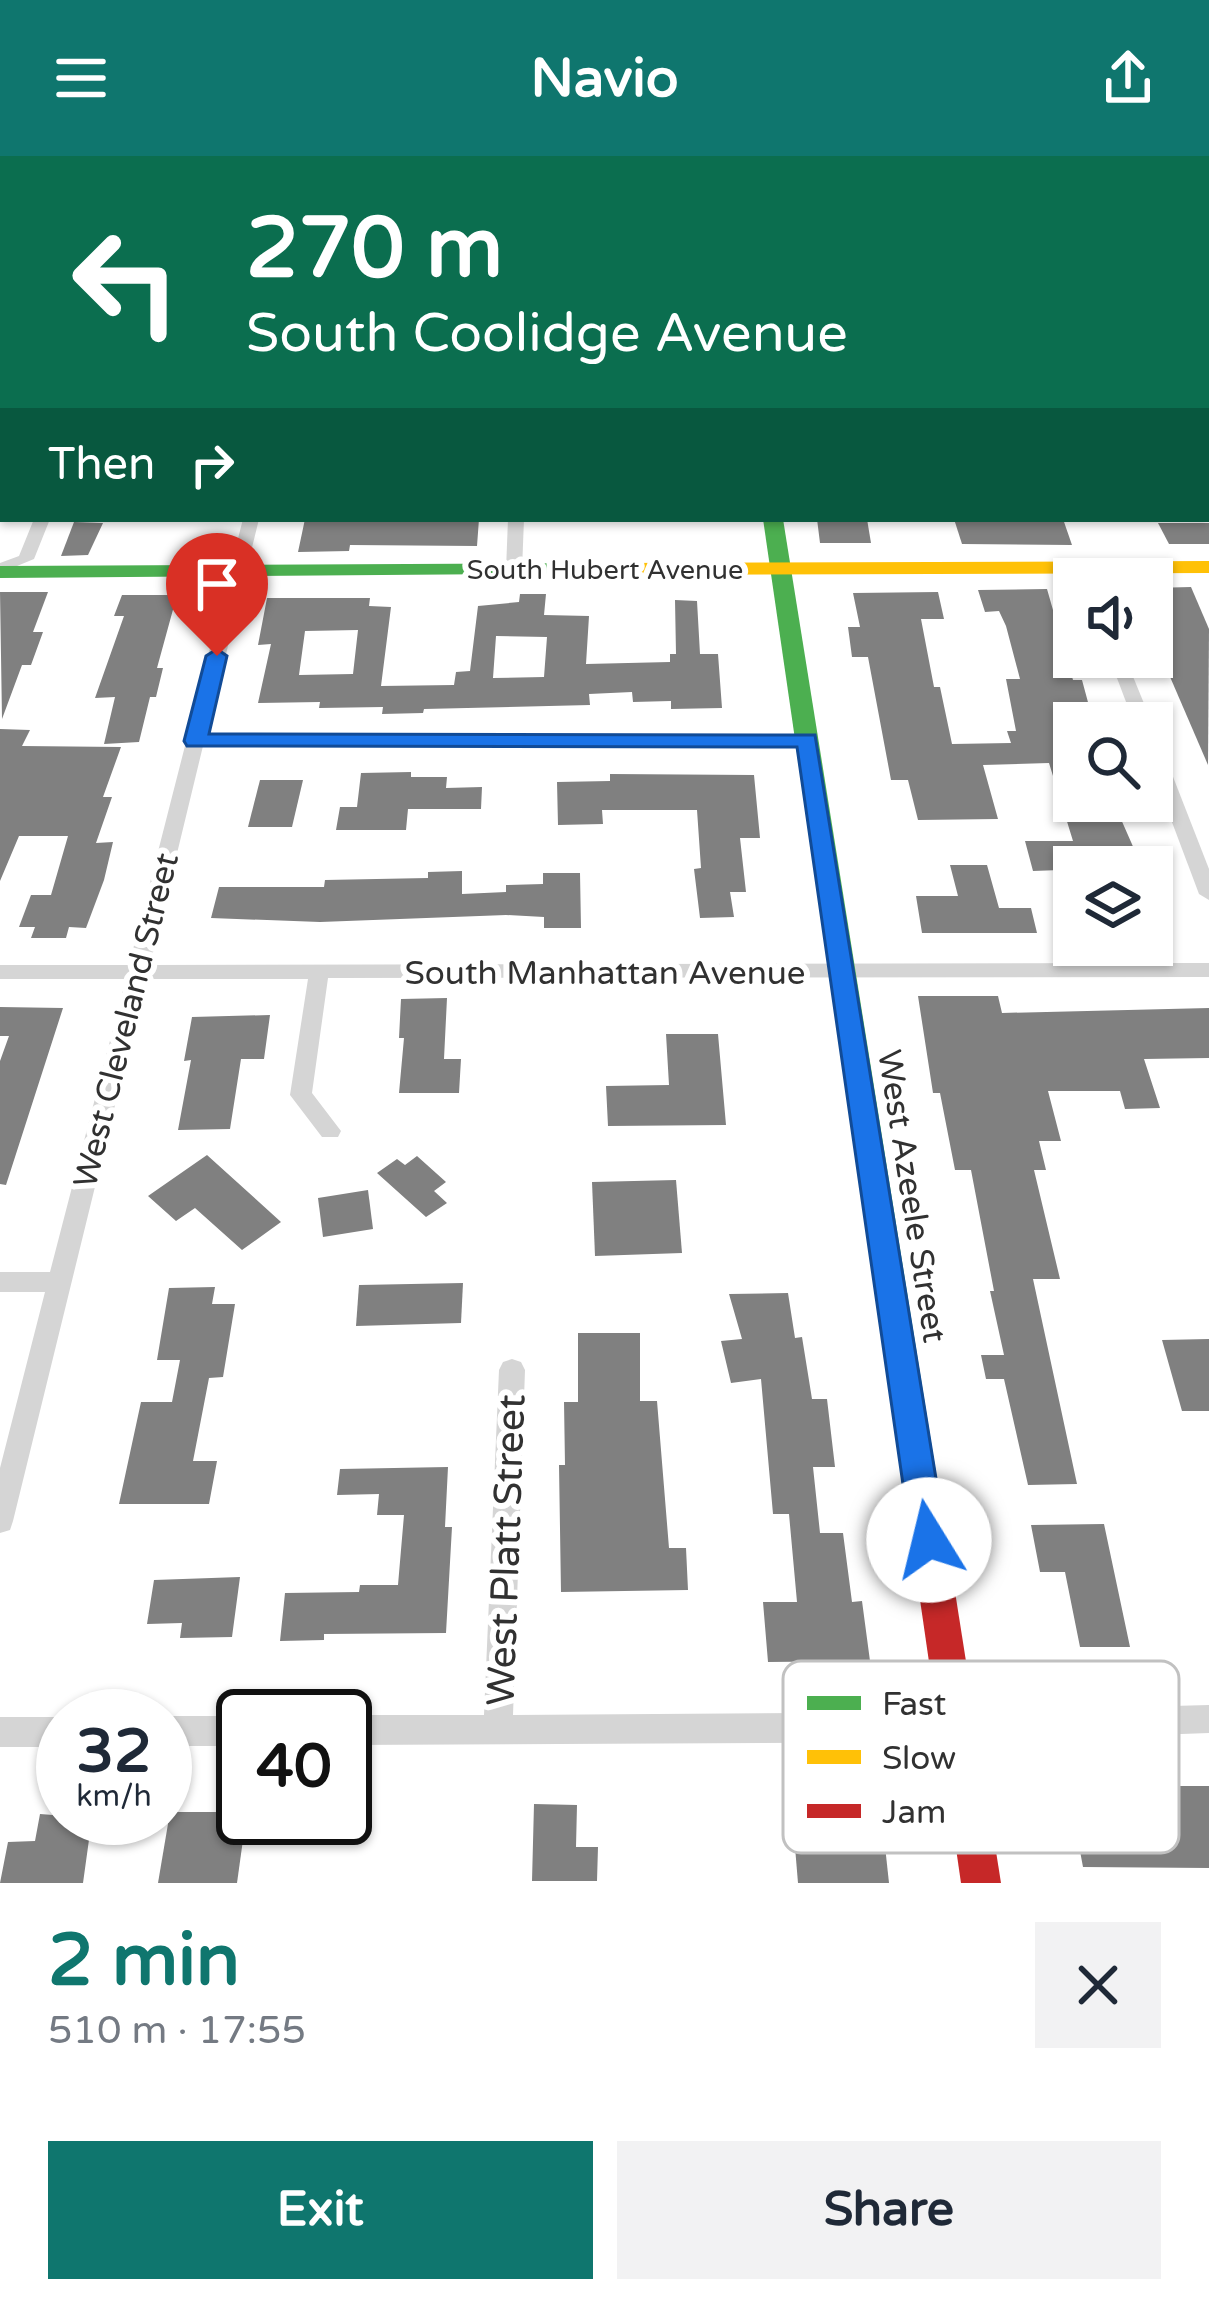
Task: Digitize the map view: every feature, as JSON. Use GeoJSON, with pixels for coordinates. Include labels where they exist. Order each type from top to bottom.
{"type":"FeatureCollection","features":[{"type":"Feature","properties":{"kind":"street"},"geometry":{"type":"LineString","coordinates":[[0,570],[26,559],[41,522]]}},
{"type":"Feature","properties":{"kind":"street","name":"West Cleveland Street"},"geometry":{"type":"LineString","coordinates":[[0,1521],[249,522]]}},
{"type":"Feature","properties":{"kind":"street"},"geometry":{"type":"LineString","coordinates":[[514,570],[516,522]]}},
{"type":"Feature","properties":{"kind":"street","name":"West Azeele Street"},"geometry":{"type":"LineString","coordinates":[[773,522],[947,1661]]}},
{"type":"Feature","properties":{"kind":"street","name":"South Hubert Avenue"},"geometry":{"type":"LineString","coordinates":[[1173,569],[1209,567]]}},
{"type":"Feature","properties":{"kind":"street","name":"South Hubert Avenue"},"geometry":{"type":"LineString","coordinates":[[0,570],[1053,573]]}},
{"type":"Feature","properties":{"kind":"street"},"geometry":{"type":"LineString","coordinates":[[196,741],[807,740]]}},
{"type":"Feature","properties":{"kind":"street"},"geometry":{"type":"LineString","coordinates":[[1173,801],[1209,894]]}},
{"type":"Feature","properties":{"kind":"street","name":"South Manhattan Avenue"},"geometry":{"type":"LineString","coordinates":[[0,972],[1209,970]]}},
{"type":"Feature","properties":{"kind":"street"},"geometry":{"type":"LineString","coordinates":[[319,971],[301,1095],[330,1131]]}},
{"type":"Feature","properties":{"kind":"street"},"geometry":{"type":"LineString","coordinates":[[0,1282],[59,1282]]}},
{"type":"Feature","properties":{"kind":"street","name":"West Platt Street"},"geometry":{"type":"LineString","coordinates":[[498,1729],[512,1370]]}},
{"type":"Feature","properties":{"kind":"street"},"geometry":{"type":"LineString","coordinates":[[1179,1720],[1209,1719]]}},
{"type":"Feature","properties":{"kind":"street"},"geometry":{"type":"LineString","coordinates":[[372,1730],[783,1728]]}},
{"type":"Feature","properties":{"kind":"street"},"geometry":{"type":"LineString","coordinates":[[0,1732],[36,1732]]}},
{"type":"Feature","properties":{"kind":"street","name":"West Azeele Street"},"geometry":{"type":"LineString","coordinates":[[976,1853],[981,1883]]}},
{"type":"Feature","properties":{"kind":"building"},"geometry":{"type":"Polygon","coordinates":[[[74,522],[103,523],[88,555],[61,556],[74,522]]]}},
{"type":"Feature","properties":{"kind":"building"},"geometry":{"type":"Polygon","coordinates":[[[304,522],[479,522],[477,546],[350,545],[349,551],[298,552],[304,522]]]}},
{"type":"Feature","properties":{"kind":"building"},"geometry":{"type":"Polygon","coordinates":[[[817,522],[868,522],[871,543],[820,543],[817,522]]]}},
{"type":"Feature","properties":{"kind":"building"},"geometry":{"type":"Polygon","coordinates":[[[955,522],[1064,522],[1072,545],[962,544],[955,522]]]}},
{"type":"Feature","properties":{"kind":"building"},"geometry":{"type":"Polygon","coordinates":[[[1158,523],[1209,523],[1209,544],[1169,544],[1158,523]]]}},
{"type":"Feature","properties":{"kind":"building"},"geometry":{"type":"Polygon","coordinates":[[[1173,587],[1191,587],[1209,629],[1208,765],[1171,678],[1173,587]]]}},
{"type":"Feature","properties":{"kind":"building"},"geometry":{"type":"Polygon","coordinates":[[[1047,589],[1053,610],[1053,678],[1082,680],[1088,702],[1053,702],[1053,776],[1049,763],[983,765],[998,819],[918,820],[908,780],[891,780],[868,657],[852,657],[848,627],[860,627],[853,593],[938,592],[944,619],[921,619],[934,687],[940,687],[952,744],[1011,743],[1007,731],[1016,731],[1006,679],[1020,679],[999,611],[985,612],[978,590],[1047,589]]]}},
{"type":"Feature","properties":{"kind":"building"},"geometry":{"type":"Polygon","coordinates":[[[0,592],[48,592],[33,632],[43,632],[31,665],[22,665],[2,719],[0,592]]]}},
{"type":"Feature","properties":{"kind":"building"},"geometry":{"type":"Polygon","coordinates":[[[520,594],[546,594],[544,615],[589,616],[586,664],[670,662],[670,654],[676,654],[675,600],[697,601],[700,654],[718,654],[722,708],[671,709],[671,701],[633,702],[632,692],[589,694],[590,705],[424,709],[423,713],[382,714],[383,707],[319,708],[320,702],[258,703],[271,644],[258,645],[267,598],[370,598],[369,606],[391,607],[381,686],[454,685],[456,672],[470,671],[478,606],[519,602],[520,594]],[[358,630],[305,631],[299,675],[353,674],[358,630]],[[496,636],[493,678],[544,677],[547,637],[496,636]]]}},
{"type":"Feature","properties":{"kind":"building"},"geometry":{"type":"Polygon","coordinates":[[[122,595],[177,595],[157,668],[163,668],[156,697],[150,697],[139,742],[104,744],[115,697],[95,698],[124,616],[114,616],[122,595]]]}},
{"type":"Feature","properties":{"kind":"building"},"geometry":{"type":"Polygon","coordinates":[[[0,729],[30,730],[22,746],[121,747],[103,797],[112,797],[96,843],[113,842],[104,880],[86,928],[69,927],[66,938],[31,938],[35,927],[19,927],[31,895],[51,895],[68,836],[19,836],[0,881],[0,729]]]}},
{"type":"Feature","properties":{"kind":"building"},"geometry":{"type":"Polygon","coordinates":[[[411,772],[411,777],[447,777],[446,788],[482,787],[481,809],[408,809],[406,830],[336,830],[340,807],[357,807],[361,773],[411,772]]]}},
{"type":"Feature","properties":{"kind":"building"},"geometry":{"type":"Polygon","coordinates":[[[610,774],[754,775],[760,838],[740,838],[746,892],[730,892],[734,917],[700,918],[694,869],[701,868],[697,810],[602,810],[603,824],[558,825],[557,782],[610,781],[610,774]]]}},
{"type":"Feature","properties":{"kind":"building"},"geometry":{"type":"Polygon","coordinates":[[[260,780],[303,780],[292,827],[248,827],[260,780]]]}},
{"type":"Feature","properties":{"kind":"building"},"geometry":{"type":"Polygon","coordinates":[[[1067,822],[1122,822],[1133,846],[1053,846],[1053,870],[1033,871],[1025,841],[1073,841],[1067,822]]]}},
{"type":"Feature","properties":{"kind":"building"},"geometry":{"type":"Polygon","coordinates":[[[950,865],[987,865],[999,908],[1031,908],[1037,933],[922,933],[916,896],[958,896],[950,865]]]}},
{"type":"Feature","properties":{"kind":"building"},"geometry":{"type":"Polygon","coordinates":[[[462,871],[462,894],[543,884],[543,873],[580,873],[581,928],[544,928],[544,917],[506,915],[320,922],[211,918],[219,887],[324,887],[325,880],[428,878],[428,872],[462,871]]]}},
{"type":"Feature","properties":{"kind":"building"},"geometry":{"type":"Polygon","coordinates":[[[918,996],[998,996],[1002,1013],[1209,1008],[1209,1058],[1144,1059],[1160,1108],[1125,1109],[1120,1091],[1048,1091],[1061,1141],[1039,1141],[1046,1170],[1034,1170],[1060,1279],[1033,1279],[1077,1484],[1028,1485],[1004,1379],[986,1379],[981,1355],[1004,1355],[990,1291],[994,1291],[971,1170],[955,1170],[940,1093],[933,1093],[918,996]]]}},
{"type":"Feature","properties":{"kind":"building"},"geometry":{"type":"Polygon","coordinates":[[[447,998],[444,1059],[461,1059],[459,1093],[399,1093],[404,1038],[399,1038],[401,999],[447,998]]]}},
{"type":"Feature","properties":{"kind":"building"},"geometry":{"type":"Polygon","coordinates":[[[0,1007],[63,1008],[6,1185],[0,1184],[0,1061],[9,1036],[0,1036],[0,1007]]]}},
{"type":"Feature","properties":{"kind":"building"},"geometry":{"type":"Polygon","coordinates":[[[270,1015],[264,1059],[241,1059],[230,1129],[178,1130],[191,1060],[184,1061],[192,1017],[270,1015]]]}},
{"type":"Feature","properties":{"kind":"building"},"geometry":{"type":"Polygon","coordinates":[[[666,1034],[718,1034],[726,1125],[608,1126],[606,1086],[669,1085],[666,1034]]]}},
{"type":"Feature","properties":{"kind":"building"},"geometry":{"type":"Polygon","coordinates":[[[207,1155],[281,1222],[242,1250],[195,1208],[176,1221],[148,1196],[207,1155]]]}},
{"type":"Feature","properties":{"kind":"building"},"geometry":{"type":"Polygon","coordinates":[[[417,1156],[446,1182],[434,1191],[447,1203],[426,1217],[377,1173],[397,1159],[405,1165],[417,1156]]]}},
{"type":"Feature","properties":{"kind":"building"},"geometry":{"type":"Polygon","coordinates":[[[676,1180],[682,1253],[595,1256],[592,1182],[676,1180]]]}},
{"type":"Feature","properties":{"kind":"building"},"geometry":{"type":"Polygon","coordinates":[[[368,1190],[373,1229],[323,1237],[318,1198],[368,1190]]]}},
{"type":"Feature","properties":{"kind":"building"},"geometry":{"type":"Polygon","coordinates":[[[463,1283],[461,1323],[356,1326],[359,1285],[463,1283]]]}},
{"type":"Feature","properties":{"kind":"building"},"geometry":{"type":"Polygon","coordinates":[[[215,1287],[212,1304],[235,1304],[223,1377],[209,1378],[193,1461],[217,1461],[209,1504],[119,1504],[141,1402],[172,1402],[180,1360],[157,1360],[169,1288],[215,1287]]]}},
{"type":"Feature","properties":{"kind":"building"},"geometry":{"type":"Polygon","coordinates":[[[788,1293],[795,1338],[802,1337],[812,1399],[827,1399],[835,1467],[813,1467],[820,1533],[843,1533],[852,1602],[862,1601],[870,1661],[768,1662],[763,1602],[797,1602],[789,1514],[773,1514],[761,1379],[731,1383],[721,1341],[742,1339],[729,1294],[788,1293]]]}},
{"type":"Feature","properties":{"kind":"building"},"geometry":{"type":"Polygon","coordinates":[[[578,1333],[640,1333],[640,1401],[657,1401],[669,1548],[686,1548],[688,1590],[561,1592],[559,1465],[565,1465],[564,1402],[578,1402],[578,1333]]]}},
{"type":"Feature","properties":{"kind":"building"},"geometry":{"type":"Polygon","coordinates":[[[1209,1339],[1209,1411],[1182,1411],[1162,1340],[1209,1339]]]}},
{"type":"Feature","properties":{"kind":"building"},"geometry":{"type":"Polygon","coordinates":[[[448,1467],[445,1527],[452,1527],[446,1633],[324,1634],[324,1640],[280,1641],[285,1593],[359,1592],[360,1585],[398,1585],[404,1515],[377,1515],[379,1494],[337,1495],[340,1469],[448,1467]]]}},
{"type":"Feature","properties":{"kind":"building"},"geometry":{"type":"Polygon","coordinates":[[[1104,1524],[1130,1647],[1080,1647],[1065,1572],[1040,1572],[1031,1525],[1104,1524]]]}},
{"type":"Feature","properties":{"kind":"building"},"geometry":{"type":"Polygon","coordinates":[[[240,1577],[232,1637],[180,1638],[182,1623],[147,1624],[154,1580],[240,1577]]]}},
{"type":"Feature","properties":{"kind":"building"},"geometry":{"type":"Polygon","coordinates":[[[1179,1786],[1209,1786],[1209,1868],[1083,1867],[1080,1853],[1179,1853],[1179,1786]]]}},
{"type":"Feature","properties":{"kind":"building"},"geometry":{"type":"Polygon","coordinates":[[[534,1804],[577,1805],[576,1847],[598,1847],[597,1881],[532,1881],[534,1804]]]}},
{"type":"Feature","properties":{"kind":"building"},"geometry":{"type":"Polygon","coordinates":[[[192,1812],[216,1812],[216,1845],[242,1845],[237,1883],[158,1883],[164,1845],[192,1845],[192,1812]]]}},
{"type":"Feature","properties":{"kind":"building"},"geometry":{"type":"Polygon","coordinates":[[[36,1836],[36,1845],[88,1845],[83,1883],[0,1883],[8,1842],[35,1841],[36,1836]]]}},
{"type":"Feature","properties":{"kind":"building"},"geometry":{"type":"Polygon","coordinates":[[[796,1853],[886,1853],[889,1883],[798,1883],[796,1853]]]}},
{"type":"Feature","properties":{"kind":"traffic: fast"},"geometry":{"type":"LineString","coordinates":[[773,522],[935,1579]]}},
{"type":"Feature","properties":{"kind":"traffic: fast"},"geometry":{"type":"LineString","coordinates":[[0,572],[613,569]]}},
{"type":"Feature","properties":{"kind":"traffic: slow"},"geometry":{"type":"LineString","coordinates":[[613,569],[1209,567]]}},
{"type":"Feature","properties":{"kind":"traffic: jam"},"geometry":{"type":"LineString","coordinates":[[935,1579],[947,1661]]}},
{"type":"Feature","properties":{"kind":"traffic: jam"},"geometry":{"type":"LineString","coordinates":[[976,1853],[981,1883]]}},
{"type":"Feature","properties":{"kind":"route"},"geometry":{"type":"LineString","coordinates":[[217,656],[196,741],[807,740],[929,1540]]}}]}
